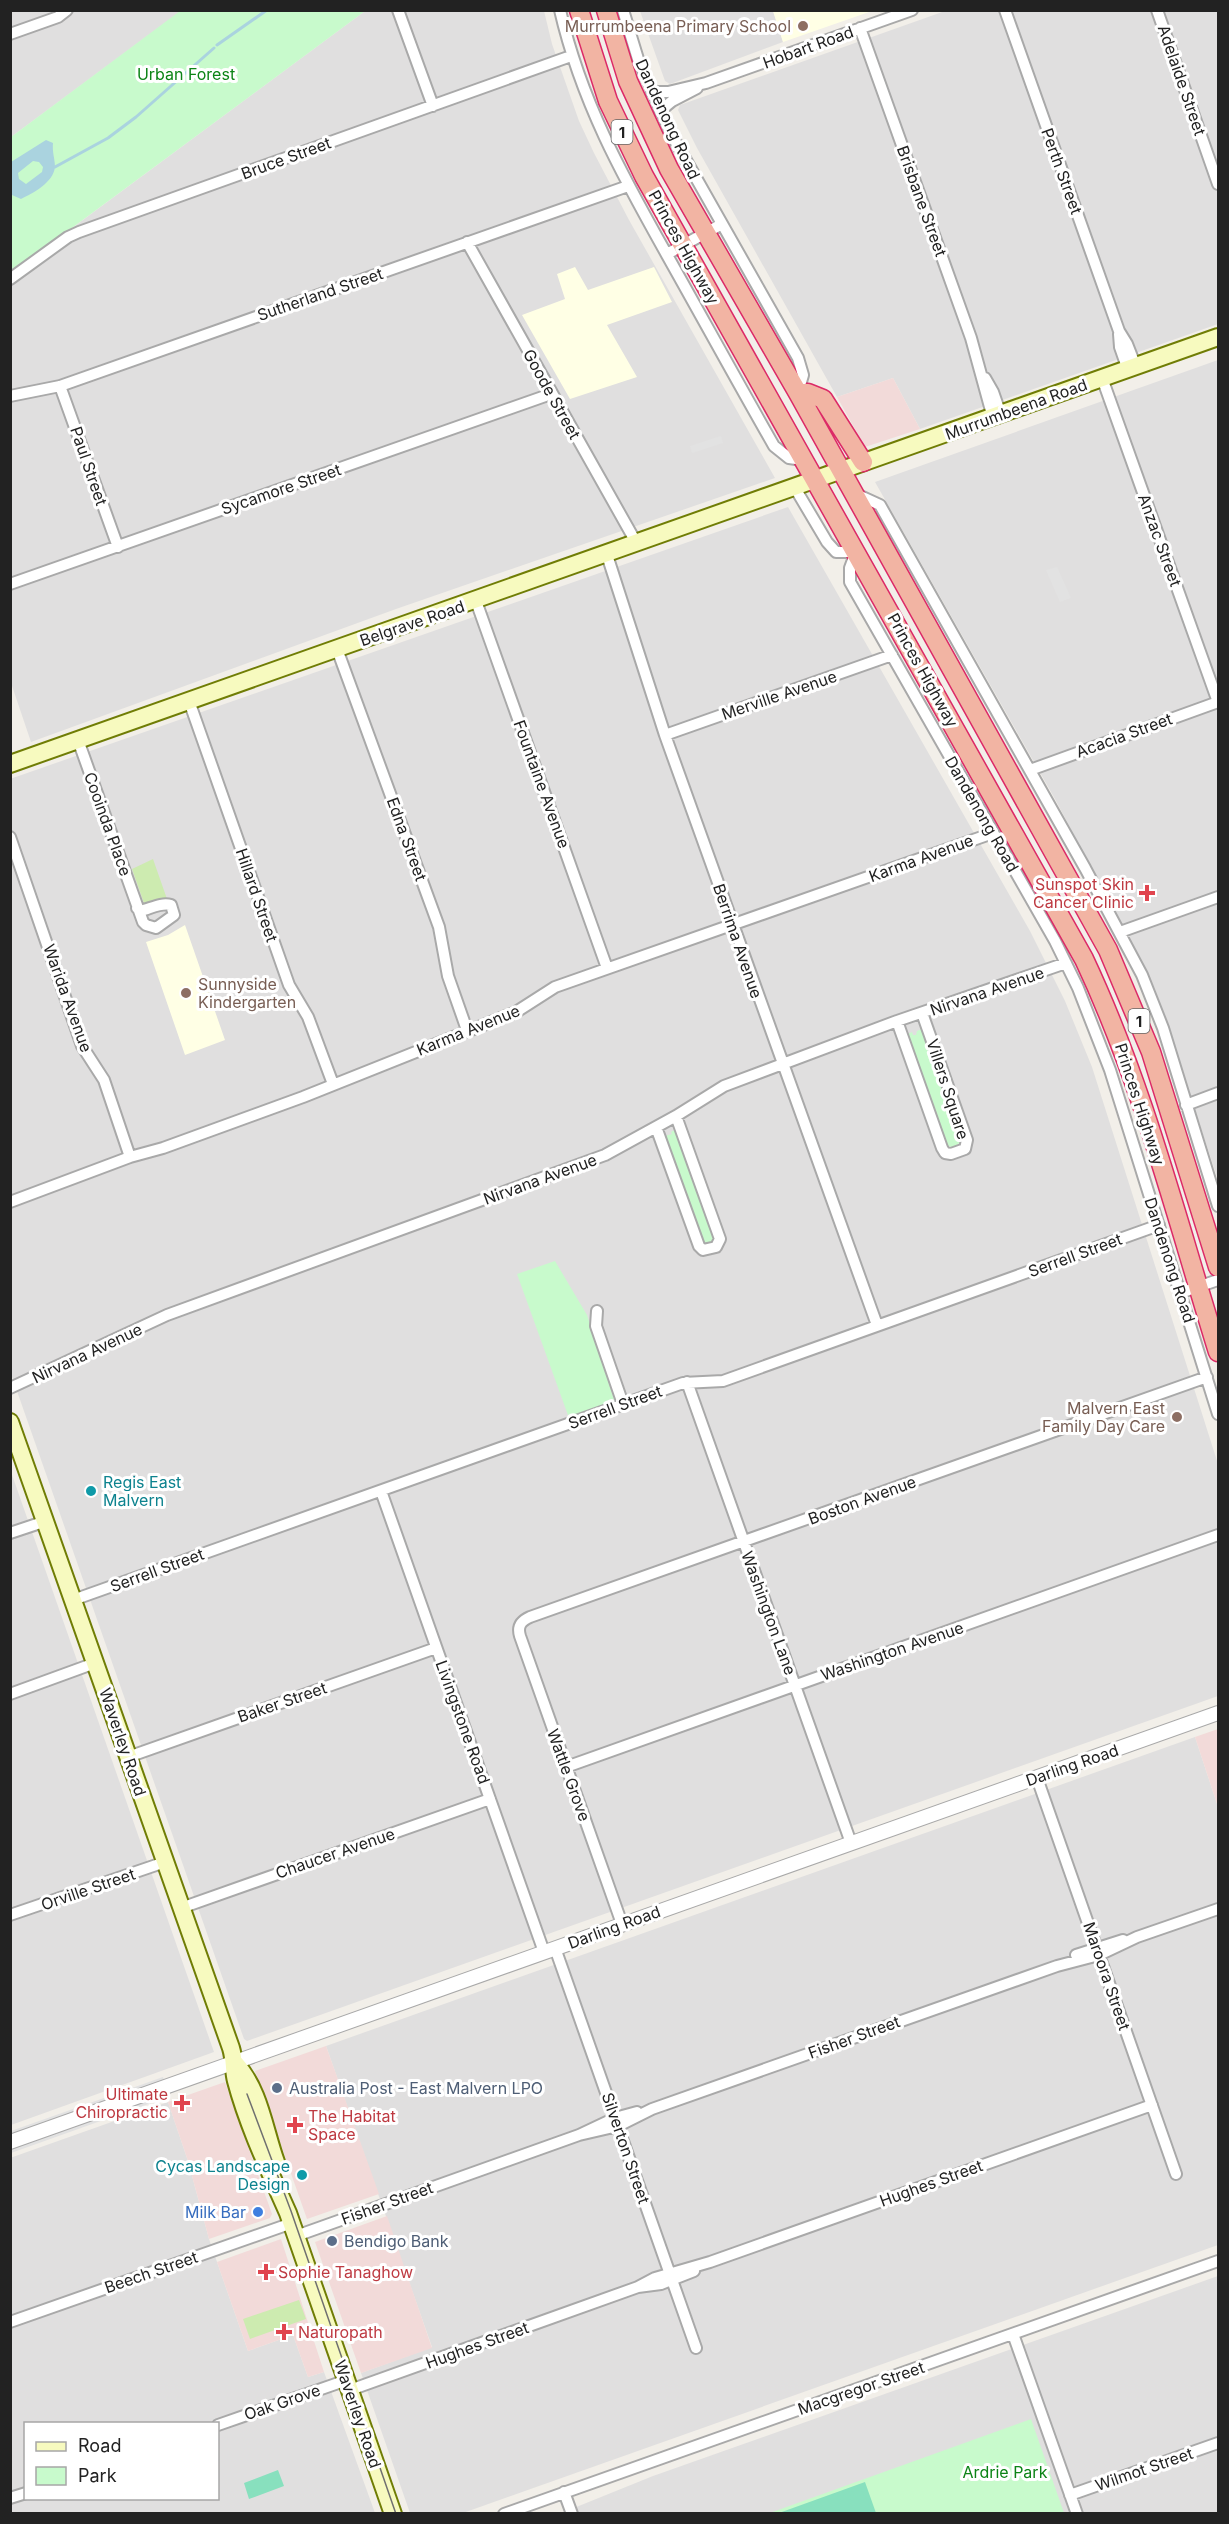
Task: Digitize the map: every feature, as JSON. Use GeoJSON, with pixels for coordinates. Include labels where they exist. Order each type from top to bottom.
{"type":"FeatureCollection","features":[{"type":"Feature","properties":{"kind":"highway","name":"Princes Highway"},"geometry":{"type":"LineString","coordinates":[[579,10],[613,113],[636,161],[1084,959],[1117,1033],[1218,1352]]}},
{"type":"Feature","properties":{"kind":"highway","name":"Princes Highway"},"geometry":{"type":"LineString","coordinates":[[606,10],[618,52],[645,119],[706,233],[798,393],[1108,950],[1140,1022],[1157,1071],[1218,1268]]}},
{"type":"Feature","properties":{"kind":"highway"},"geometry":{"type":"LineString","coordinates":[[798,393],[808,393],[823,399],[863,462]]}},
{"type":"Feature","properties":{"kind":"highway"},"geometry":{"type":"LineString","coordinates":[[1046,888],[1069,877]]}},
{"type":"Feature","properties":{"kind":"main road","name":"Murrumbeena Road"},"geometry":{"type":"LineString","coordinates":[[814,480],[1218,337]]}},
{"type":"Feature","properties":{"kind":"main road","name":"Belgrave Road"},"geometry":{"type":"LineString","coordinates":[[10,764],[814,480]]}},
{"type":"Feature","properties":{"kind":"main road","name":"Waverley Road"},"geometry":{"type":"LineString","coordinates":[[10,1422],[236,2062],[235,2078],[245,2107],[266,2166],[292,2224],[393,2514]]}},
{"type":"Feature","properties":{"kind":"street"},"geometry":{"type":"LineString","coordinates":[[10,34],[58,17],[67,10]]}},
{"type":"Feature","properties":{"kind":"street"},"geometry":{"type":"LineString","coordinates":[[398,10],[433,106]]}},
{"type":"Feature","properties":{"kind":"street"},"geometry":{"type":"LineString","coordinates":[[560,10],[571,56],[599,129],[628,186],[774,446],[789,458],[802,460]]}},
{"type":"Feature","properties":{"kind":"street","name":"Dandenong Road"},"geometry":{"type":"LineString","coordinates":[[623,10],[638,58],[652,92],[687,165],[798,358],[802,375],[798,393]]}},
{"type":"Feature","properties":{"kind":"street","name":"Hobart Road"},"geometry":{"type":"LineString","coordinates":[[652,92],[661,93],[706,83],[912,10]]}},
{"type":"Feature","properties":{"kind":"street","name":"Perth Street"},"geometry":{"type":"LineString","coordinates":[[1005,10],[1119,331],[1127,344],[1132,368]]}},
{"type":"Feature","properties":{"kind":"street","name":"Adelaide Street"},"geometry":{"type":"LineString","coordinates":[[1157,10],[1218,184]]}},
{"type":"Feature","properties":{"kind":"street","name":"Brisbane Street"},"geometry":{"type":"LineString","coordinates":[[860,28],[983,375],[993,392],[997,416]]}},
{"type":"Feature","properties":{"kind":"street","name":"Bruce Street"},"geometry":{"type":"LineString","coordinates":[[10,279],[74,234],[571,56]]}},
{"type":"Feature","properties":{"kind":"street","name":"Hobart Road"},"geometry":{"type":"LineString","coordinates":[[660,111],[672,101],[706,83]]}},
{"type":"Feature","properties":{"kind":"street","name":"Sutherland Street"},"geometry":{"type":"LineString","coordinates":[[10,396],[60,386],[628,186]]}},
{"type":"Feature","properties":{"kind":"street"},"geometry":{"type":"LineString","coordinates":[[667,254],[722,224]]}},
{"type":"Feature","properties":{"kind":"street","name":"Goode Street"},"geometry":{"type":"LineString","coordinates":[[467,242],[637,544]]}},
{"type":"Feature","properties":{"kind":"street","name":"Anzac Street"},"geometry":{"type":"LineString","coordinates":[[1102,378],[1218,702]]}},
{"type":"Feature","properties":{"kind":"street","name":"Paul Street"},"geometry":{"type":"LineString","coordinates":[[60,386],[118,547]]}},
{"type":"Feature","properties":{"kind":"street","name":"Sycamore Street"},"geometry":{"type":"LineString","coordinates":[[10,584],[551,394]]}},
{"type":"Feature","properties":{"kind":"street"},"geometry":{"type":"LineString","coordinates":[[795,488],[827,542],[836,552],[856,552]]}},
{"type":"Feature","properties":{"kind":"street"},"geometry":{"type":"LineString","coordinates":[[853,493],[880,505],[1120,932],[1156,1009],[1218,1206]]}},
{"type":"Feature","properties":{"kind":"street","name":"Dandenong Road"},"geometry":{"type":"LineString","coordinates":[[856,552],[850,568],[850,582],[1066,963],[1110,1070],[1218,1414]]}},
{"type":"Feature","properties":{"kind":"street","name":"Berrima Avenue"},"geometry":{"type":"LineString","coordinates":[[607,555],[665,735],[877,1325]]}},
{"type":"Feature","properties":{"kind":"street","name":"Fountaine Avenue"},"geometry":{"type":"LineString","coordinates":[[476,601],[608,968]]}},
{"type":"Feature","properties":{"kind":"street"},"geometry":{"type":"LineString","coordinates":[[932,633],[942,617]]}},
{"type":"Feature","properties":{"kind":"street","name":"Edna Street"},"geometry":{"type":"LineString","coordinates":[[337,650],[439,927],[448,976],[467,1030]]}},
{"type":"Feature","properties":{"kind":"street","name":"Merville Avenue"},"geometry":{"type":"LineString","coordinates":[[665,735],[892,655]]}},
{"type":"Feature","properties":{"kind":"street","name":"Hillard Street"},"geometry":{"type":"LineString","coordinates":[[189,701],[289,985],[308,1017],[333,1084]]}},
{"type":"Feature","properties":{"kind":"street","name":"Acacia Street"},"geometry":{"type":"LineString","coordinates":[[1030,770],[1218,702]]}},
{"type":"Feature","properties":{"kind":"street","name":"Cooinda Place"},"geometry":{"type":"LineString","coordinates":[[78,740],[137,908]]}},
{"type":"Feature","properties":{"kind":"street","name":"Karma Avenue"},"geometry":{"type":"LineString","coordinates":[[10,1202],[98,1171],[130,1156],[163,1148],[303,1097],[516,1012],[531,1005],[546,991],[993,833]]}},
{"type":"Feature","properties":{"kind":"street","name":"Warida Avenue"},"geometry":{"type":"LineString","coordinates":[[10,837],[82,1046],[104,1080],[130,1156]]}},
{"type":"Feature","properties":{"kind":"street"},"geometry":{"type":"LineString","coordinates":[[1120,932],[1218,897]]}},
{"type":"Feature","properties":{"kind":"street","name":"Nirvana Avenue"},"geometry":{"type":"LineString","coordinates":[[10,1388],[167,1315],[605,1155],[676,1116],[724,1086],[897,1021],[1066,963]]}},
{"type":"Feature","properties":{"kind":"street","name":"Villers Square"},"geometry":{"type":"LineString","coordinates":[[897,1021],[942,1148],[945,1153],[951,1154],[965,1149],[967,1140],[922,1013]]}},
{"type":"Feature","properties":{"kind":"street"},"geometry":{"type":"LineString","coordinates":[[1186,1105],[1218,1093]]}},
{"type":"Feature","properties":{"kind":"street"},"geometry":{"type":"LineString","coordinates":[[656,1127],[699,1246],[703,1250],[716,1247],[720,1239],[676,1116]]}},
{"type":"Feature","properties":{"kind":"street","name":"Serrell Street"},"geometry":{"type":"LineString","coordinates":[[73,1600],[623,1404],[687,1382],[718,1382],[1159,1225]]}},
{"type":"Feature","properties":{"kind":"street"},"geometry":{"type":"LineString","coordinates":[[1180,1293],[1218,1280]]}},
{"type":"Feature","properties":{"kind":"street"},"geometry":{"type":"LineString","coordinates":[[597,1311],[596,1326],[623,1404]]}},
{"type":"Feature","properties":{"kind":"street","name":"Boston Avenue"},"geometry":{"type":"LineString","coordinates":[[519,1626],[530,1617],[1207,1377]]}},
{"type":"Feature","properties":{"kind":"street","name":"Washington Lane"},"geometry":{"type":"LineString","coordinates":[[687,1382],[851,1843]]}},
{"type":"Feature","properties":{"kind":"street","name":"Livingstone Road"},"geometry":{"type":"LineString","coordinates":[[381,1491],[490,1799],[550,1950]]}},
{"type":"Feature","properties":{"kind":"street"},"geometry":{"type":"LineString","coordinates":[[10,1533],[46,1521]]}},
{"type":"Feature","properties":{"kind":"street","name":"Washington Avenue"},"geometry":{"type":"LineString","coordinates":[[566,1767],[1218,1535]]}},
{"type":"Feature","properties":{"kind":"street","name":"Wattle Grove"},"geometry":{"type":"LineString","coordinates":[[519,1626],[519,1633],[622,1924]]}},
{"type":"Feature","properties":{"kind":"street","name":"Baker Street"},"geometry":{"type":"LineString","coordinates":[[128,1757],[436,1648]]}},
{"type":"Feature","properties":{"kind":"street"},"geometry":{"type":"LineString","coordinates":[[10,1694],[95,1663]]}},
{"type":"Feature","properties":{"kind":"street","name":"Darling Road"},"geometry":{"type":"LineString","coordinates":[[10,2142],[1218,1713]]}},
{"type":"Feature","properties":{"kind":"street","name":"Maroora Street"},"geometry":{"type":"LineString","coordinates":[[1037,1778],[1176,2175]]}},
{"type":"Feature","properties":{"kind":"street","name":"Chaucer Avenue"},"geometry":{"type":"LineString","coordinates":[[181,1908],[490,1799]]}},
{"type":"Feature","properties":{"kind":"street","name":"Orville Street"},"geometry":{"type":"LineString","coordinates":[[11,1912],[165,1862]]}},
{"type":"Feature","properties":{"kind":"street","name":"Fisher Street"},"geometry":{"type":"LineString","coordinates":[[292,2224],[579,2135],[1218,1909]]}},
{"type":"Feature","properties":{"kind":"street","name":"Silverton Street"},"geometry":{"type":"LineString","coordinates":[[550,1950],[617,2122],[696,2348]]}},
{"type":"Feature","properties":{"kind":"street","name":"Hughes Street"},"geometry":{"type":"LineString","coordinates":[[348,2385],[638,2287],[647,2281],[671,2276],[1152,2105]]}},
{"type":"Feature","properties":{"kind":"street","name":"Beech Street"},"geometry":{"type":"LineString","coordinates":[[10,2322],[292,2224]]}},
{"type":"Feature","properties":{"kind":"street","name":"Macgregor Street"},"geometry":{"type":"LineString","coordinates":[[504,2514],[1218,2261]]}},
{"type":"Feature","properties":{"kind":"street"},"geometry":{"type":"LineString","coordinates":[[1013,2334],[1077,2514]]}},
{"type":"Feature","properties":{"kind":"street","name":"Oak Grove"},"geometry":{"type":"LineString","coordinates":[[219,2425],[348,2385]]}},
{"type":"Feature","properties":{"kind":"street","name":"Wilmot Street"},"geometry":{"type":"LineString","coordinates":[[1070,2495],[1218,2443]]}},
{"type":"Feature","properties":{"kind":"street"},"geometry":{"type":"LineString","coordinates":[[564,2492],[572,2514]]}},
{"type":"Feature","properties":{"kind":"shaded area","name":"Murrumbeena Primary School"},"geometry":{"type":"Polygon","coordinates":[[[773,10],[872,11],[783,42],[773,10]]]}},
{"type":"Feature","properties":{"kind":"shaded area"},"geometry":{"type":"Polygon","coordinates":[[[11,11],[181,11],[11,137],[11,11]]]}},
{"type":"Feature","properties":{"kind":"shaded area"},"geometry":{"type":"Polygon","coordinates":[[[365,11],[544,11],[552,44],[579,121],[594,153],[629,220],[775,478],[396,609],[31,742],[10,680],[10,274],[365,11]]]}},
{"type":"Feature","properties":{"kind":"shaded area"},"geometry":{"type":"Polygon","coordinates":[[[640,11],[773,11],[783,42],[670,84],[665,81],[640,11]]]}},
{"type":"Feature","properties":{"kind":"shaded area"},"geometry":{"type":"Polygon","coordinates":[[[945,11],[1218,11],[1218,324],[920,429],[893,378],[837,397],[678,110],[680,105],[945,11]]]}},
{"type":"Feature","properties":{"kind":"shaded area"},"geometry":{"type":"Polygon","coordinates":[[[575,267],[588,290],[654,267],[672,302],[607,325],[637,377],[570,399],[522,315],[565,299],[557,274],[575,267]]]}},
{"type":"Feature","properties":{"kind":"shaded area"},"geometry":{"type":"Polygon","coordinates":[[[1218,360],[1218,1180],[1155,989],[1055,799],[875,482],[1218,360]]]}},
{"type":"Feature","properties":{"kind":"shaded area"},"geometry":{"type":"Polygon","coordinates":[[[893,378],[920,429],[865,447],[837,397],[893,378]]]}},
{"type":"Feature","properties":{"kind":"shaded area"},"geometry":{"type":"Polygon","coordinates":[[[721,436],[723,443],[692,453],[690,446],[721,436]]]}},
{"type":"Feature","properties":{"kind":"shaded area"},"geometry":{"type":"Polygon","coordinates":[[[788,507],[1030,931],[1065,1001],[1092,1067],[1218,1464],[1218,1696],[247,2041],[244,2039],[11,1374],[10,779],[788,507]]]}},
{"type":"Feature","properties":{"kind":"shaded area"},"geometry":{"type":"Polygon","coordinates":[[[1057,567],[1071,598],[1060,602],[1046,570],[1057,567]]]}},
{"type":"Feature","properties":{"kind":"shaded area","name":"Sunnyside Kindergarten"},"geometry":{"type":"Polygon","coordinates":[[[185,925],[225,1040],[185,1055],[146,942],[168,935],[185,925]]]}},
{"type":"Feature","properties":{"kind":"shaded area"},"geometry":{"type":"Polygon","coordinates":[[[10,1469],[214,2052],[11,2125],[10,2125],[10,1469]]]}},
{"type":"Feature","properties":{"kind":"shaded area"},"geometry":{"type":"Polygon","coordinates":[[[1218,1729],[1218,1807],[1195,1737],[1218,1729]]]}},
{"type":"Feature","properties":{"kind":"shaded area"},"geometry":{"type":"Polygon","coordinates":[[[1195,1737],[1218,1807],[1218,2245],[463,2513],[410,2513],[361,2373],[432,2347],[326,2046],[1195,1737]]]}},
{"type":"Feature","properties":{"kind":"shaded area"},"geometry":{"type":"Polygon","coordinates":[[[326,2046],[379,2194],[307,2219],[255,2071],[326,2046]]]}},
{"type":"Feature","properties":{"kind":"shaded area"},"geometry":{"type":"Polygon","coordinates":[[[163,2077],[164,2080],[11,2134],[11,2131],[163,2077]]]}},
{"type":"Feature","properties":{"kind":"shaded area"},"geometry":{"type":"Polygon","coordinates":[[[225,2082],[272,2214],[270,2218],[209,2239],[188,2161],[168,2102],[225,2082]]]}},
{"type":"Feature","properties":{"kind":"shaded area"},"geometry":{"type":"Polygon","coordinates":[[[164,2095],[165,2098],[11,2153],[10,2149],[164,2095]]]}},
{"type":"Feature","properties":{"kind":"shaded area"},"geometry":{"type":"Polygon","coordinates":[[[168,2102],[188,2161],[209,2239],[248,2351],[293,2335],[308,2377],[324,2372],[375,2513],[11,2513],[10,2158],[168,2102]]]}},
{"type":"Feature","properties":{"kind":"shaded area"},"geometry":{"type":"Polygon","coordinates":[[[387,2216],[432,2348],[361,2373],[315,2242],[387,2216]]]}},
{"type":"Feature","properties":{"kind":"shaded area"},"geometry":{"type":"Polygon","coordinates":[[[281,2239],[324,2372],[308,2377],[293,2335],[248,2351],[217,2262],[281,2239]]]}},
{"type":"Feature","properties":{"kind":"shaded area"},"geometry":{"type":"Polygon","coordinates":[[[1218,2276],[1218,2513],[559,2514],[653,2476],[1218,2276]]]}},
{"type":"Feature","properties":{"kind":"green space","name":"Urban Forest"},"geometry":{"type":"Polygon","coordinates":[[[180,11],[365,11],[11,273],[11,137],[180,11]]]}},
{"type":"Feature","properties":{"kind":"green space"},"geometry":{"type":"Polygon","coordinates":[[[153,859],[167,899],[145,906],[132,869],[153,859]]]}},
{"type":"Feature","properties":{"kind":"green space"},"geometry":{"type":"Polygon","coordinates":[[[924,1028],[962,1140],[954,1148],[946,1145],[906,1035],[912,1032],[916,1035],[917,1031],[924,1028]]]}},
{"type":"Feature","properties":{"kind":"green space"},"geometry":{"type":"Polygon","coordinates":[[[676,1129],[715,1237],[714,1244],[703,1244],[665,1136],[672,1134],[671,1132],[676,1129]]]}},
{"type":"Feature","properties":{"kind":"green space"},"geometry":{"type":"Polygon","coordinates":[[[555,1261],[587,1315],[615,1403],[569,1418],[517,1274],[555,1261]]]}},
{"type":"Feature","properties":{"kind":"green space"},"geometry":{"type":"Polygon","coordinates":[[[299,2300],[306,2319],[250,2339],[243,2319],[299,2300]]]}},
{"type":"Feature","properties":{"kind":"green space","name":"Ardrie Park"},"geometry":{"type":"Polygon","coordinates":[[[1031,2419],[1064,2513],[767,2514],[1031,2419]]]}},
{"type":"Feature","properties":{"kind":"green space"},"geometry":{"type":"Polygon","coordinates":[[[278,2470],[284,2486],[249,2499],[244,2483],[278,2470]]]}},
{"type":"Feature","properties":{"kind":"green space"},"geometry":{"type":"Polygon","coordinates":[[[865,2482],[876,2513],[779,2513],[865,2482]]]}},
{"type":"Feature","properties":{"kind":"water"},"geometry":{"type":"Polygon","coordinates":[[[46,140],[53,143],[55,167],[51,178],[42,187],[21,199],[12,195],[11,162],[46,140]],[[33,161],[18,173],[19,179],[26,184],[42,172],[43,167],[39,162],[33,161]]]}},
{"type":"Feature","properties":{"kind":"waterway"},"geometry":{"type":"LineString","coordinates":[[217,45],[267,10]]}},
{"type":"Feature","properties":{"kind":"waterway"},"geometry":{"type":"LineString","coordinates":[[55,167],[108,138],[136,117],[214,48]]}},
{"type":"Feature","properties":{"kind":"tram line"},"geometry":{"type":"LineString","coordinates":[[247,2094],[291,2211],[396,2514]]}},
{"type":"Feature","properties":{"kind":"place","name":"Murrumbeena Primary School"},"geometry":{"type":"Point","coordinates":[803,26]}},
{"type":"Feature","properties":{"kind":"place","name":"Sunspot Skin Cancer Clinic"},"geometry":{"type":"Point","coordinates":[1147,893]}},
{"type":"Feature","properties":{"kind":"place","name":"Sunnyside Kindergarten"},"geometry":{"type":"Point","coordinates":[186,993]}},
{"type":"Feature","properties":{"kind":"place","name":"Malvern East Family Day Care"},"geometry":{"type":"Point","coordinates":[1177,1417]}},
{"type":"Feature","properties":{"kind":"place","name":"Regis East Malvern"},"geometry":{"type":"Point","coordinates":[91,1491]}},
{"type":"Feature","properties":{"kind":"place","name":"Australia Post - East Malvern LPO"},"geometry":{"type":"Point","coordinates":[277,2088]}},
{"type":"Feature","properties":{"kind":"place","name":"Ultimate Chiropractic"},"geometry":{"type":"Point","coordinates":[182,2103]}},
{"type":"Feature","properties":{"kind":"place","name":"The Habitat Space"},"geometry":{"type":"Point","coordinates":[295,2125]}},
{"type":"Feature","properties":{"kind":"place","name":"Cycas Landscape Design"},"geometry":{"type":"Point","coordinates":[302,2175]}},
{"type":"Feature","properties":{"kind":"place","name":"Milk Bar"},"geometry":{"type":"Point","coordinates":[258,2212]}},
{"type":"Feature","properties":{"kind":"place","name":"Bendigo Bank"},"geometry":{"type":"Point","coordinates":[332,2241]}},
{"type":"Feature","properties":{"kind":"place","name":"Sophie Tanaghow"},"geometry":{"type":"Point","coordinates":[266,2272]}},
{"type":"Feature","properties":{"kind":"place","name":"Naturopath"},"geometry":{"type":"Point","coordinates":[284,2332]}}]}
